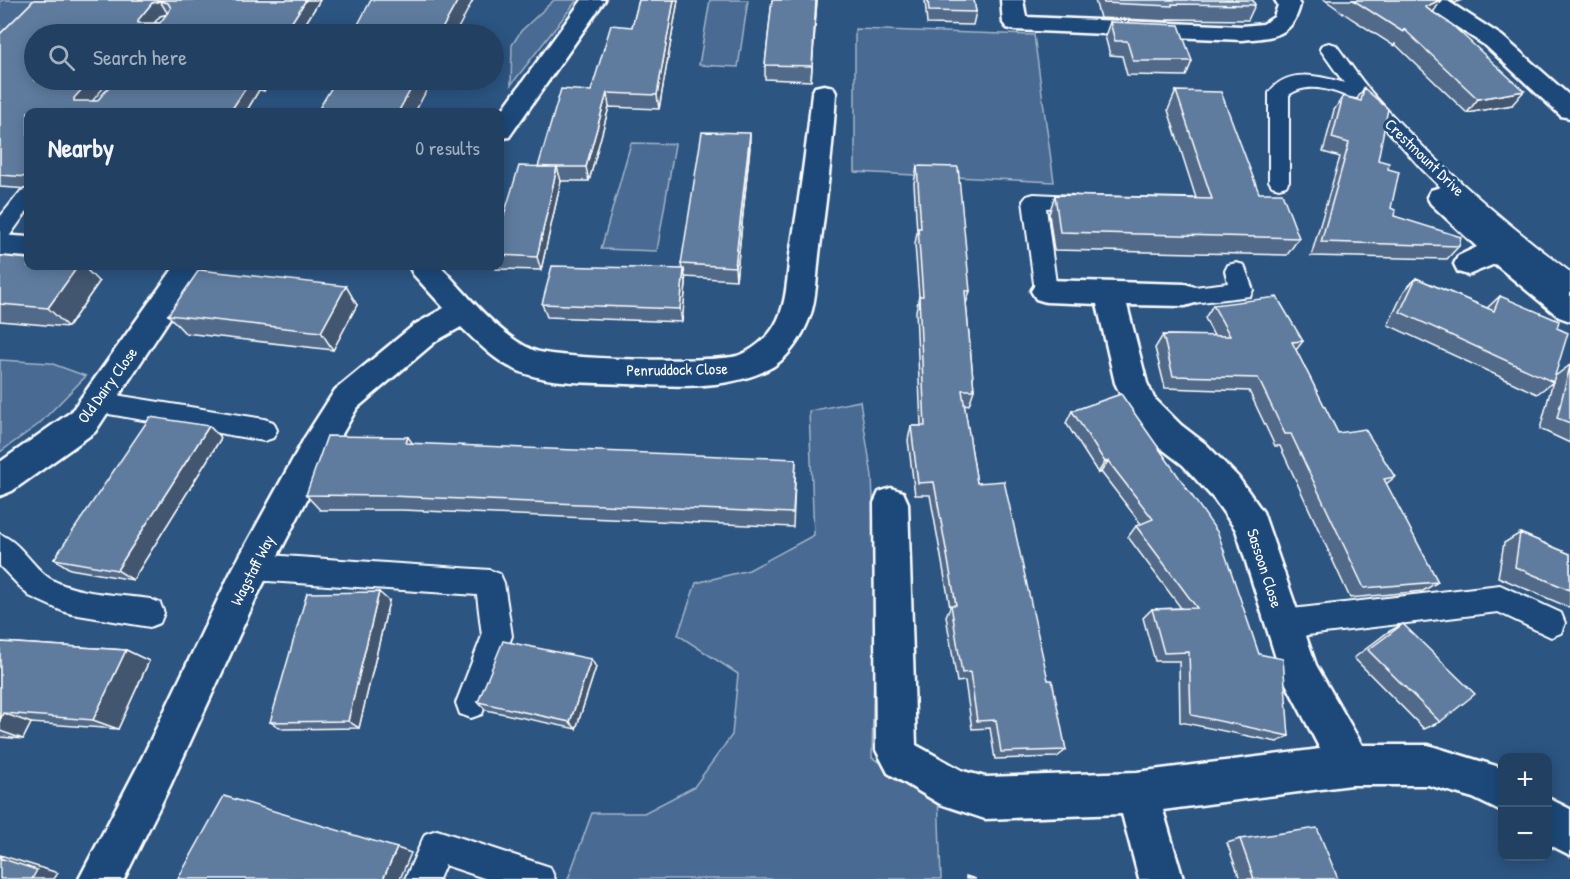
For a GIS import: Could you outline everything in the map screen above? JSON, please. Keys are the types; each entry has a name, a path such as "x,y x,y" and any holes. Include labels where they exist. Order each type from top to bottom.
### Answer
{"street":[{"path":"504,126 594,0"},
{"path":"1012,0 1015,23 1242,33 1269,30 1285,20 1288,5 1286,0"},
{"path":"1431,0 1494,41 1570,110"},
{"name":"Penruddock Close","path":"427,270 497,341 526,362 556,368 702,371 738,368 768,354 787,335 797,310 820,145 824,93"},
{"path":"1441,198 1498,250 1570,309"},
{"path":"0,245 24,247"},
{"path":"1468,264 1498,250"},
{"name":"Old Dairy Close","path":"0,481 83,422 187,270"},
{"path":"1046,291 1185,296"},
{"name":"Sassoon Close","path":"1110,294 1131,383 1142,407 1169,435 1195,455 1226,488 1251,523 1300,674 1351,765"},
{"name":"Wagstaff Way","path":"101,879 156,772 253,567 346,399 425,333 465,310"},
{"path":"891,503 896,750 902,759 955,789 985,798 1137,793 1351,765 1428,765 1482,780 1498,789"},
{"path":"1137,793 1161,879"},
{"path":"1552,822 1570,834"}],"lane":[{"path":"1329,49 1366,98"},
{"name":"Crestmount Drive","path":"1280,181 1279,93 1292,83 1315,81 1342,88 1366,98 1429,164 1527,251 1570,284"},
{"path":"0,232 24,201"},
{"path":"1046,291 1034,201 1068,201"},
{"path":"1185,296 1242,290 1236,271"},
{"path":"97,402 264,430"},
{"path":"0,547 39,587 72,601 150,613"},
{"path":"253,567 490,583 497,636 471,703"},
{"path":"1283,624 1500,598 1551,623"},
{"path":"422,879 437,846 538,879"}],"shaded area":[{"path":"2,0 37,0 0,38 0,2"},
{"path":"554,0 577,0 511,85 512,45 521,31"},
{"path":"710,0 748,0 738,67 699,65"},
{"path":"855,29 1034,35 1054,182 855,172"},
{"path":"631,143 675,144 657,251 601,249"},
{"path":"0,360 50,363 86,376 39,424 0,452"},
{"path":"860,401 872,476 876,568 872,758 938,792 941,879 568,879 592,813 644,813 694,787 732,735 738,674 678,635 696,583 749,570 814,535 809,411"}],"building":[{"path":"34,0 306,0 290,24 24,24 24,90 81,90 74,101 97,101 106,90 244,90 233,108 24,108 24,177 0,175 0,34","holes":["160,1 168,3 171,8 160,23 138,23 152,3"]},
{"path":"371,0 458,0 445,24 358,24"},
{"path":"639,0 674,0 657,95 607,93 586,167 538,167 561,89 591,91 611,25 632,27"},
{"path":"772,0 816,0 812,66 765,65"},
{"path":"928,0 974,0 976,12 929,11"},
{"path":"1103,0 1253,0 1255,5 1172,4 1172,6 1104,3"},
{"path":"1353,0 1440,0 1425,7 1451,24 1524,91 1478,99 1404,29 1403,32"},
{"path":"1110,22 1179,25 1192,61 1133,61 1127,41 1115,41"},
{"path":"1364,88 1388,109 1378,160 1389,163 1388,169 1399,172 1391,208 1395,210 1394,216 1461,237 1459,246 1321,242 1349,143 1332,138 1343,96 1361,101"},
{"path":"330,90 410,90 400,108 319,108"},
{"path":"1176,91 1221,92 1259,193 1282,193 1299,238 1060,232 1055,195 1212,199"},
{"path":"702,132 750,133 735,267 681,264"},
{"path":"519,166 557,167 537,257 504,255 504,215"},
{"path":"917,166 958,167 970,291 965,291 974,390 962,390 977,483 1004,481 1048,680 1052,680 1066,750 1001,752 996,720 977,721 970,672 962,673 951,605 956,605 934,482 918,483 911,426 925,426 919,296 923,296 918,228 921,228"},
{"path":"0,256 24,259 24,270 75,270 48,308 0,304"},
{"path":"552,266 684,269 680,309 542,304"},
{"path":"199,270 346,286 321,332 168,315"},
{"path":"1416,278 1494,311 1500,296 1559,321 1557,328 1568,333 1553,382 1400,312"},
{"path":"1277,297 1303,341 1292,342 1338,433 1365,429 1395,477 1384,479 1438,582 1364,588 1291,434 1285,434 1258,378 1173,376 1163,335 1230,336 1213,305"},
{"path":"1570,366 1570,423 1557,418"},
{"path":"1121,394 1218,533 1259,654 1283,659 1289,736 1191,715 1189,652 1164,653 1152,609 1197,608 1136,526 1153,519 1108,461 1105,462 1072,411"},
{"path":"150,417 209,426 117,570 54,559"},
{"path":"327,436 408,437 406,443 796,459 793,513 390,496 306,495"},
{"path":"1520,533 1570,554 1570,590 1515,567"},
{"path":"379,592 348,721 270,722 307,593"},
{"path":"1403,624 1475,694 1440,722 1368,650"},
{"path":"503,641 591,659 570,722 478,702"},
{"path":"0,642 126,650 93,720 3,713 0,720"},
{"path":"224,796 397,848 383,879 178,879"},
{"path":"1317,828 1338,879 1254,879 1240,839"},
{"path":"0,858 37,870 32,879 0,879"}]}
